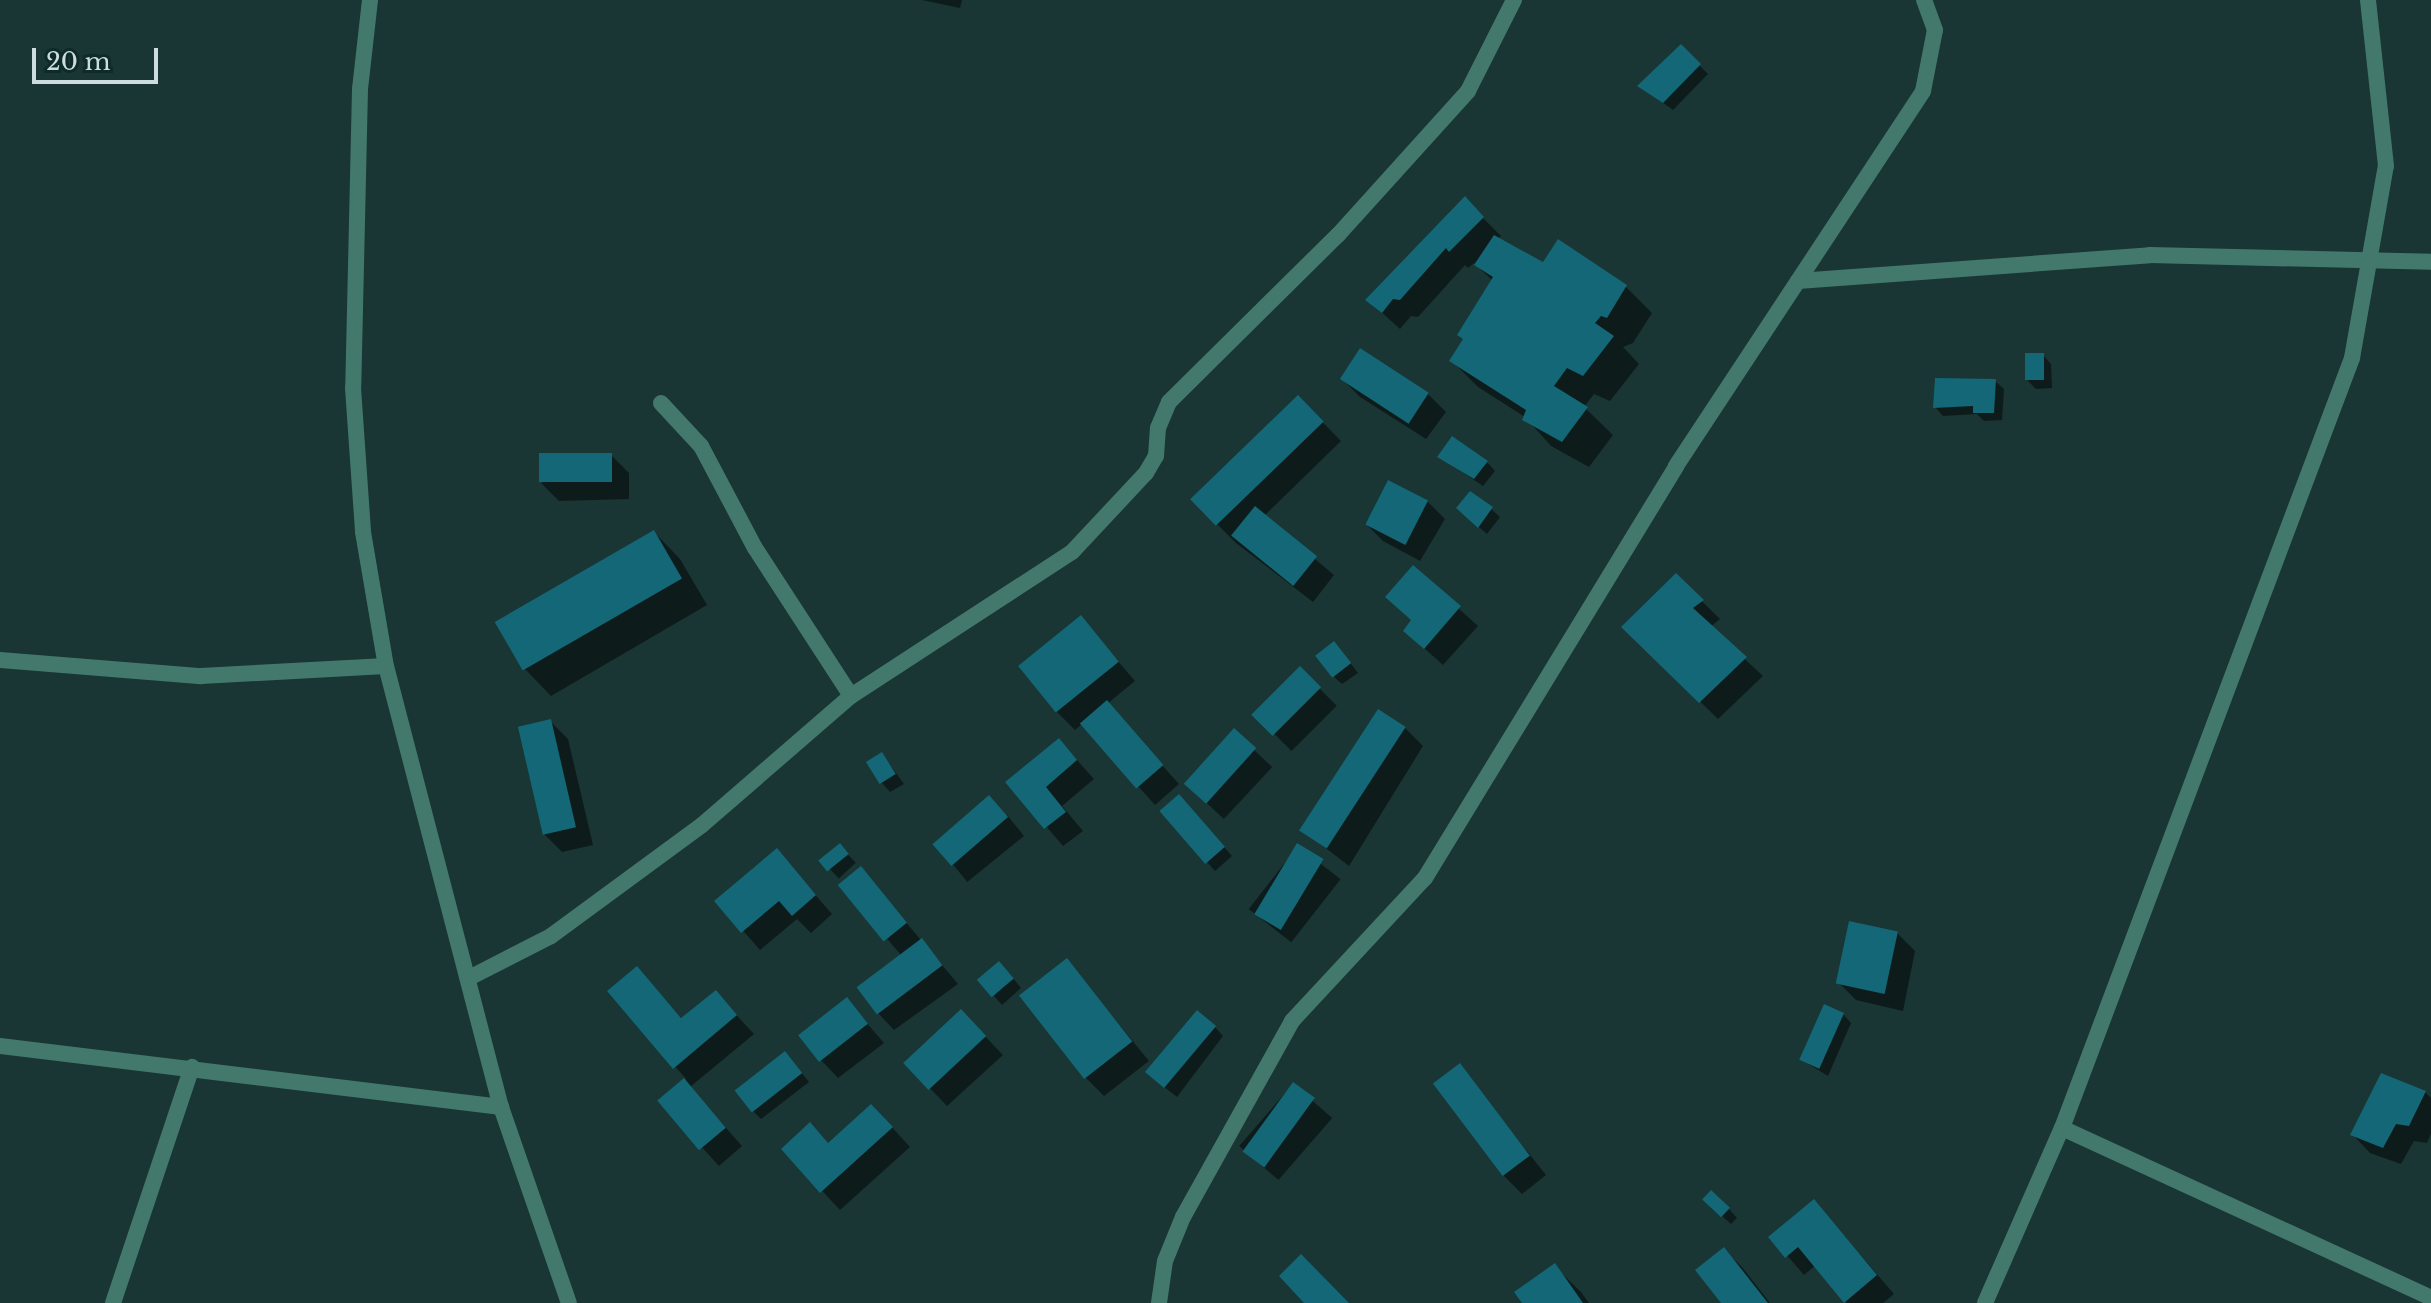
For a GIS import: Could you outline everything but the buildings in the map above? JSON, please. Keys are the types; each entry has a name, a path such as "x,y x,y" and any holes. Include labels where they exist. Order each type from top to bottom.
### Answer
{"street":[{"path":"370,0 360,89 353,388 363,532 386,666 501,1107 569,1303"},
{"path":"469,978 551,936 702,825 851,696 1072,552 1146,473 1156,456 1158,428 1169,402 1338,235 1468,91 1514,0"},
{"path":"1159,1303 1165,1261 1183,1217 1292,1021 1425,878 1676,466 1923,91 1935,30 1924,0"},
{"path":"1985,1303 2062,1128 2352,358 2386,166 2368,0"},
{"path":"1798,281 2150,255 2431,262"},
{"path":"661,403 701,446 755,548 851,696"},
{"path":"0,660 201,676 386,666"},
{"path":"0,1046 501,1107"},
{"path":"113,1303 192,1067"},
{"path":"2062,1128 2431,1298"}]}
